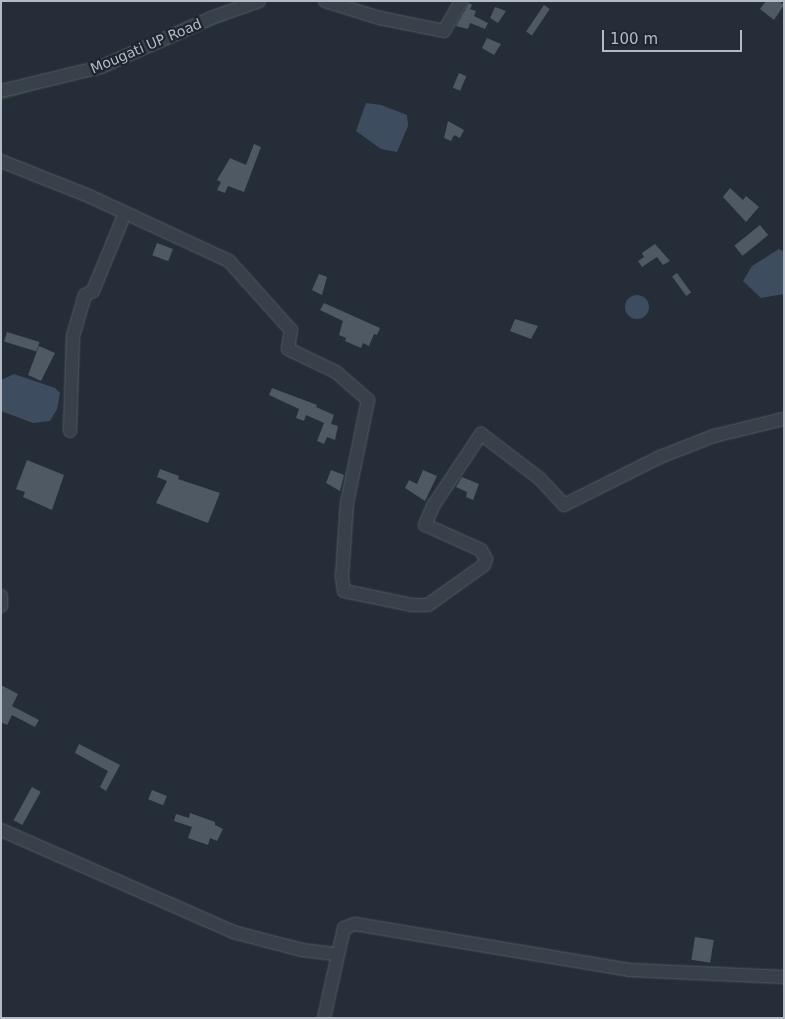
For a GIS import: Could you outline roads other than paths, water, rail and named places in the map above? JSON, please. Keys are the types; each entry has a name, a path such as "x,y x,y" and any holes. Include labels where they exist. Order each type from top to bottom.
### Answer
{"street":[{"name":"Mougati UP Road","path":"1,91 101,67 211,18 259,1"},
{"path":"325,1 380,18 444,31 461,1"},
{"path":"1,161 125,213 229,261 291,330 288,350 336,372 368,400 347,503 342,577 344,591 412,605 428,605 484,565 486,559 482,550 425,525 433,506 482,434 540,479 564,505 660,457 714,436 784,419"},
{"path":"70,431 72,336 85,294 93,291 125,213"},
{"path":"1,596 1,606"},
{"path":"1,830 233,932 302,950 336,954"},
{"path":"324,1018 336,954 344,928 355,924 630,970 784,977"}],"water":[{"path":"366,103 381,105 407,115 408,126 397,152 381,149 356,131"},
{"path":"779,249 784,252 784,294 761,298 743,281 752,266"},
{"path":"637,295 646,298 649,307 646,316 637,319 628,316 625,307 628,298"},
{"path":"14,374 55,388 60,393 57,409 50,421 33,423 1,411 1,380"}]}
